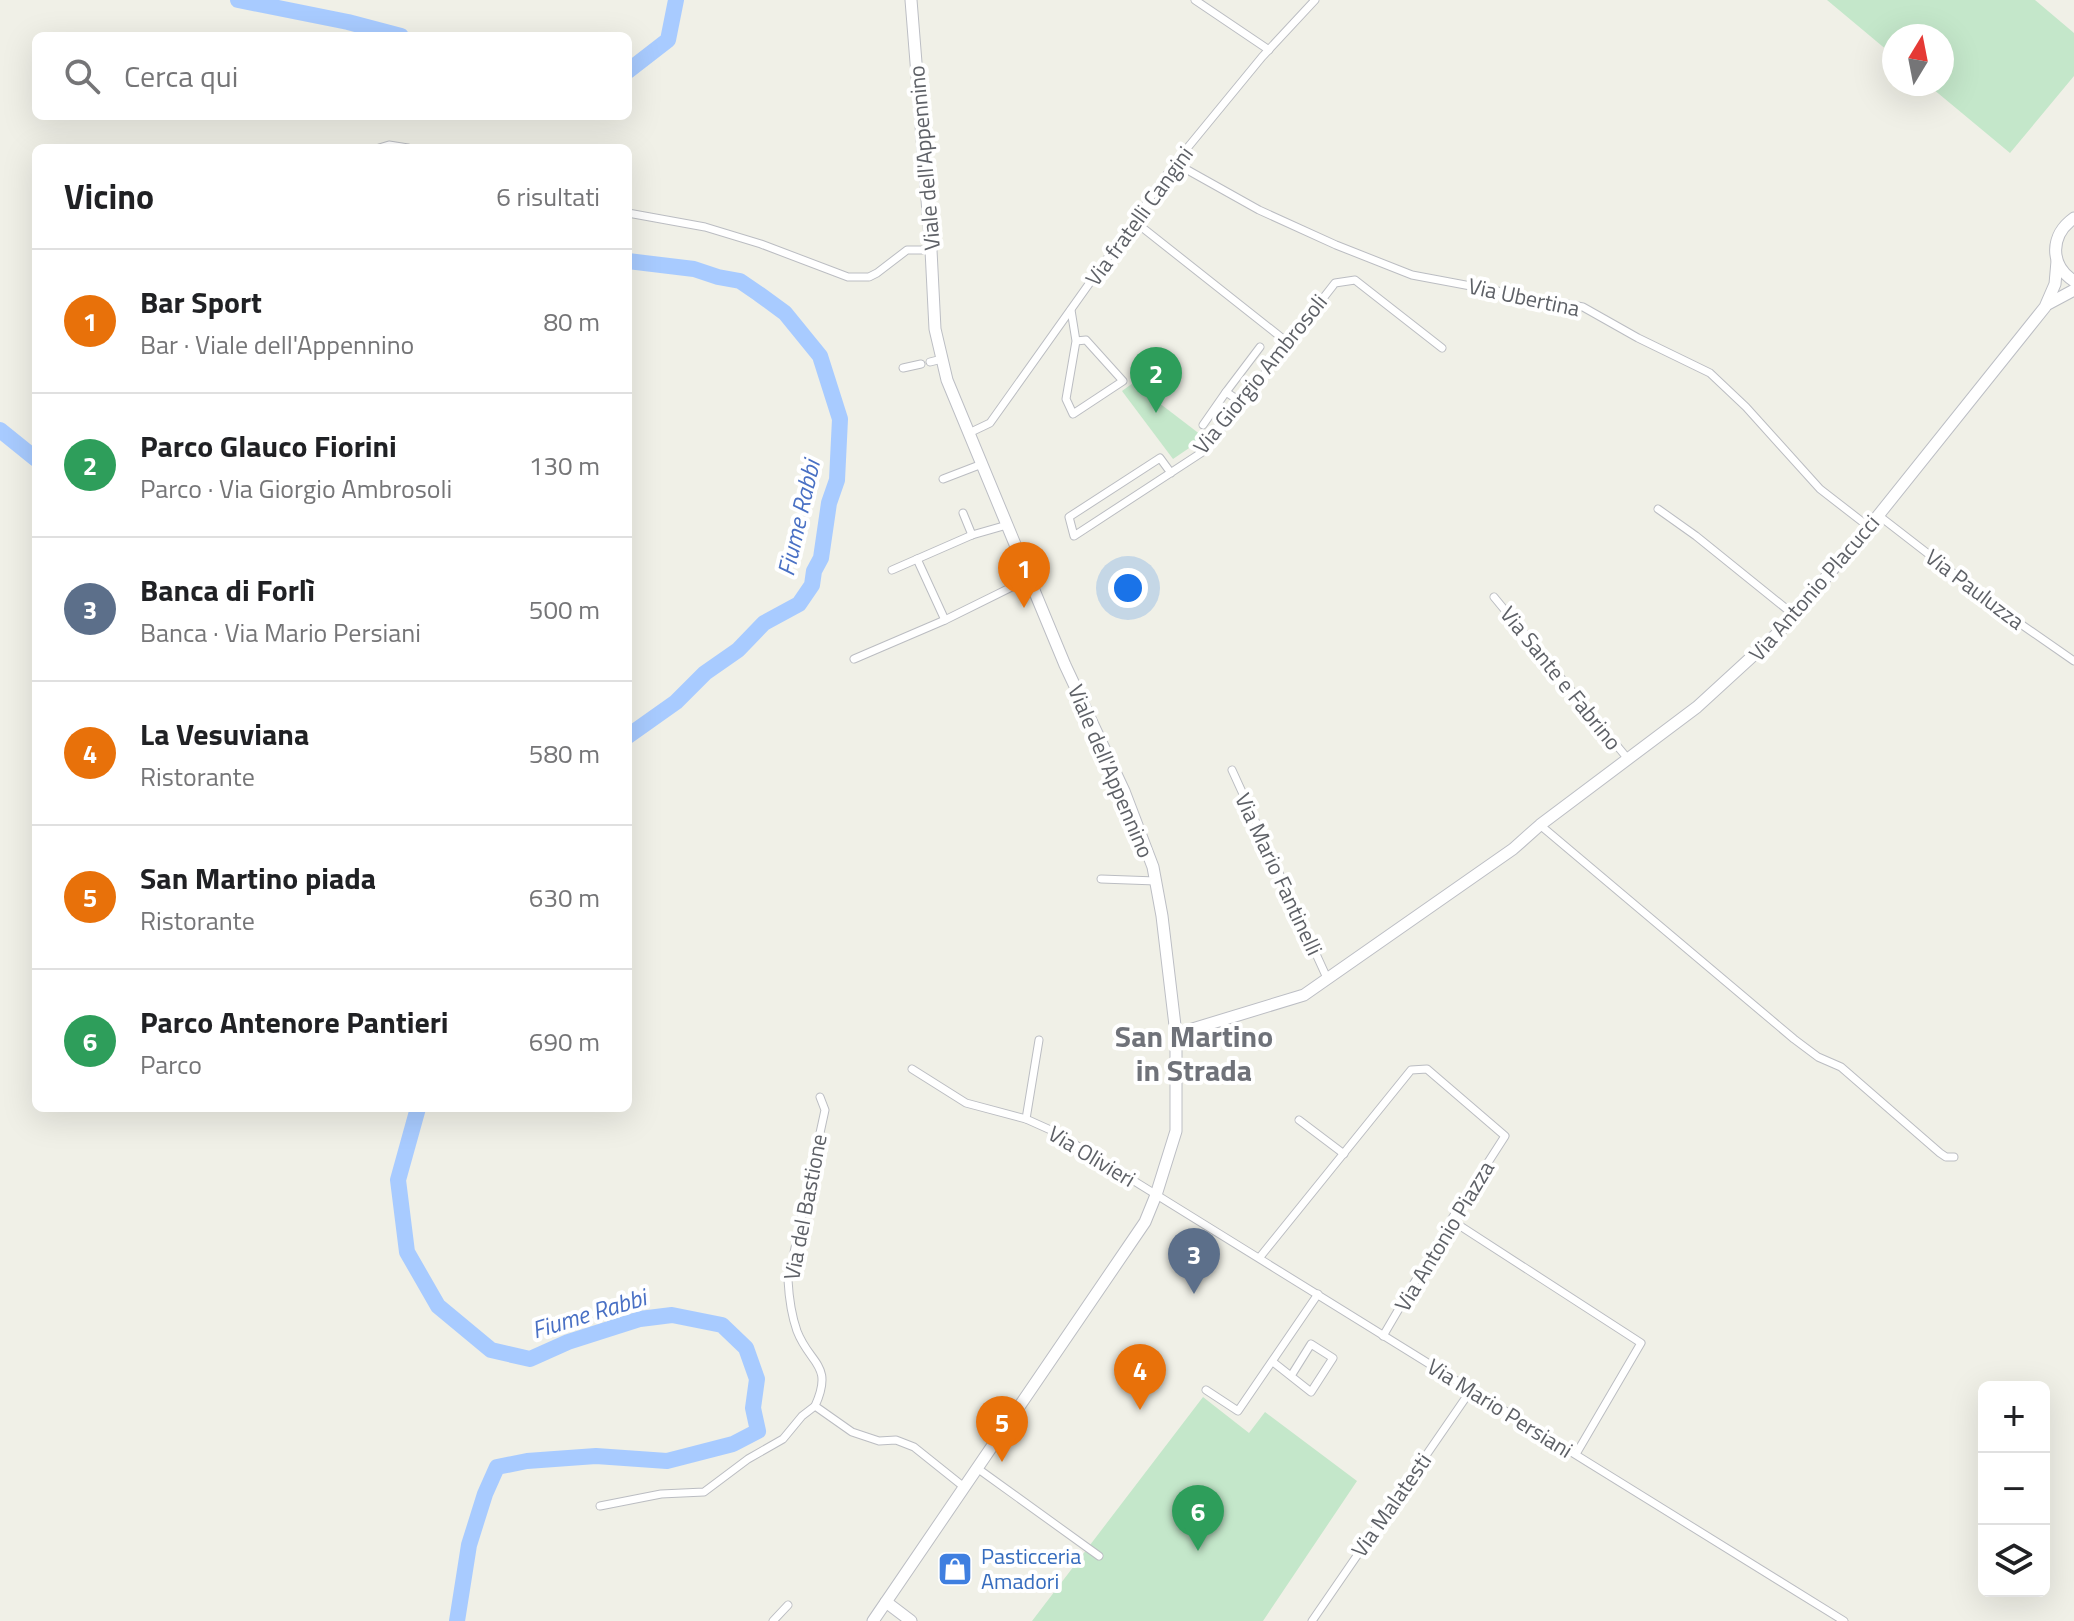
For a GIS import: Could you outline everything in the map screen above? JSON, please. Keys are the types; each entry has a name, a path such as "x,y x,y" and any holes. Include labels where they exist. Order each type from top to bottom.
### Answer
{"main road":[{"name":"Viale dell'Appennino","path":"873,1621 1145,1222 1176,1131 1176,1034 1156,881 1124,791 1065,665 947,380 931,362 935,329 931,250 911,0"},
{"name":"Via Antonio Placucci","path":"1176,1034 1304,995 1513,849 1540,825 1714,694 1794,615 1869,527 2045,307 2055,284 2055,243 2059,233 2074,218"},
{"path":"2057,261 2065,275 2074,281"},
{"name":"Via Antonio Placucci","path":"2045,307 2074,290"},
{"path":"886,1602 911,1621"}],"street":[{"path":"1195,0 1269,50"},
{"name":"Via fratelli Cangini","path":"969,433 990,423 1175,163 1315,0"},
{"name":"Via Ubertina","path":"1175,163 1259,210 1412,275 1583,307 1710,373 1746,407 1820,489 1869,527"},
{"path":"632,214 705,227 761,244 848,277 869,277 907,250 931,250"},
{"path":"1134,221 1287,342"},
{"name":"Via Giorgio Ambrosoli","path":"1171,473 1160,458 1069,517 1074,536 1171,473 1204,451 1335,283 1355,280 1442,348"},
{"path":"1071,310 1076,341 1066,399 1073,414 1123,381 1086,340 1076,341"},
{"path":"1203,425 1260,347"},
{"path":"903,368 931,362"},
{"path":"1226,392 1241,402"},
{"path":"943,479 982,464"},
{"path":"1658,509 1794,615"},
{"path":"963,513 972,535"},
{"name":"Via Pauluzza","path":"1878,515 2002,611 2074,661"},
{"path":"892,570 972,535 1007,525"},
{"path":"917,559 945,620"},
{"path":"854,659 945,620 1028,579"},
{"name":"Via Sante e Fabrino","path":"1494,597 1628,759"},
{"name":"Via Mario Fantinelli","path":"1232,770 1327,978"},
{"path":"1540,825 1794,1039 1818,1057 1841,1067 1940,1153 1954,1157"},
{"path":"1101,879 1156,881"},
{"name":"Via Olivieri","path":"1026,1119 1039,1040"},
{"name":"Via Olivieri","path":"912,1069 966,1103 1026,1119 1055,1132 1156,1195"},
{"name":"Via Antonio Piazza","path":"1344,1154 1411,1070 1418,1069 1427,1069 1505,1136 1383,1336"},
{"name":"Via del Bastione","path":"815,1406 824,1387 821,1370 798,1334 790,1306 788,1280 825,1110 820,1097"},
{"path":"1260,1257 1344,1154 1299,1120"},
{"name":"Via Mario Persiani","path":"1156,1195 1844,1621"},
{"path":"1451,1220 1641,1343 1576,1454"},
{"path":"1206,1390 1238,1411 1318,1294"},
{"path":"1273,1362 1311,1392 1333,1358 1311,1344 1291,1376"},
{"name":"Via Malatesti","path":"1312,1621 1471,1390"},
{"path":"600,1506 661,1494 704,1492 748,1459 783,1439 815,1406 852,1432 879,1441 896,1440 914,1447 964,1487"},
{"path":"977,1468 1099,1556"},
{"path":"773,1621 788,1605"}],"green space":[{"path":"1827,0 2035,0 2074,33 2074,76 2010,153 1941,96 1954,96 1954,24 1882,24 1882,46"},
{"path":"1133,383 1201,435 1195,444 1173,459 1122,391"},
{"path":"1203,1397 1249,1433 1265,1412 1357,1481 1263,1621 1032,1621"}],"waterway":[{"name":"Fiume Rabbi","path":"238,0 386,32"},
{"name":"Fiume Rabbi","path":"632,68 668,40 676,0"},
{"name":"Fiume Rabbi","path":"632,261 694,269 740,281 785,313 820,356 840,419 837,480 829,503 821,558 814,571 812,585 799,604 764,623 738,650 705,673 676,702 632,733"},
{"name":"Fiume Rabbi","path":"0,430 32,456"},
{"name":"Fiume Rabbi","path":"417,1112 398,1180 407,1252 438,1306 491,1350 530,1359 568,1342 640,1319 672,1315 722,1325 746,1348 757,1379 753,1408 758,1431 733,1444 667,1461 596,1456 527,1461 497,1467 469,1545 457,1621"}],"place":[{"name":"Parco Glauco Fiorini","path":"1156,413"},
{"name":"Bar Sport","path":"1024,608"},
{"name":"Banca di Forlì","path":"1194,1294"},
{"name":"La Vesuviana","path":"1140,1410"},
{"name":"San Martino piada","path":"1002,1462"},
{"name":"Parco Antenore Pantieri","path":"1198,1551"},
{"name":"Pasticceria Amadori","path":"955,1569"}],"district":[{"name":"San Martino in Strada","path":"1194,1054"}]}
